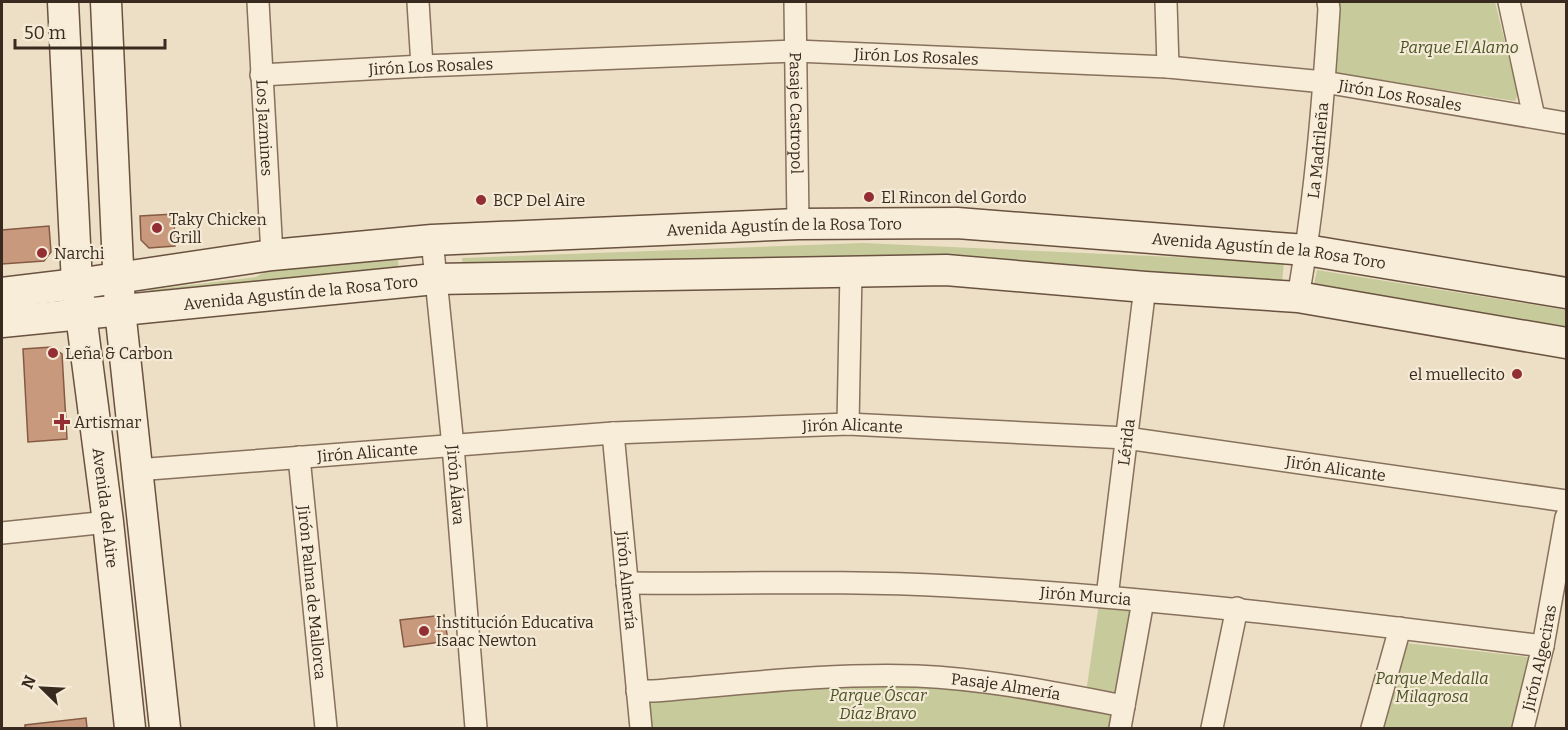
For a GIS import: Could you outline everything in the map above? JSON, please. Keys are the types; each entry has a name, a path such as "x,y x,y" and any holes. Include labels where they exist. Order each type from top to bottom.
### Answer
{"street":[{"name":"Avenida del Aire","path":"63,2 77,284 108,522 130,729"},
{"path":"106,2 122,322 165,729"},
{"name":"Los Jazmines","path":"258,2 272,255"},
{"path":"418,2 422,66"},
{"name":"Pasaje Castropol","path":"795,2 798,224"},
{"path":"1166,2 1168,67"},
{"name":"La Madrileña","path":"1298,297 1306,250 1324,82 1328,2"},
{"path":"1509,2 1534,117"},
{"name":"Jirón Los Rosales","path":"261,75 796,51 1168,67 1324,82 1566,123"},
{"name":"Avenida Agustín de la Rosa Toro","path":"2,292 77,284 272,255 432,240 798,224 957,223 1306,250 1566,293"},
{"name":"Jirón Álava","path":"432,240 453,446 476,729"},
{"name":"Avenida Agustín de la Rosa Toro","path":"2,322 81,316 122,322 435,279 946,270 1298,297 1566,343"},
{"path":"848,424 851,272"},
{"name":"Lérida","path":"1107,597 1145,287"},
{"name":"Jirón Alicante","path":"136,470 613,433 848,424 1126,438 1566,501"},
{"name":"Jirón Almería","path":"613,433 641,729"},
{"name":"Jirón Palma de Mallorca","path":"299,457 326,729"},
{"name":"Jirón Algeciras","path":"1523,729 1543,646 1566,517"},
{"path":"2,533 108,522"},
{"name":"Jirón Murcia","path":"627,583 807,581 949,586 1237,608 1543,646"},
{"path":"1120,729 1143,600"},
{"path":"1212,729 1237,608"},
{"path":"1372,729 1400,628"},
{"name":"Pasaje Almería","path":"637,690 654,691 788,679 918,676 994,682 1124,706"}],"green space":[{"name":"Parque El Alamo","path":"1340,2 1495,2 1518,94 1515,101 1336,73"},
{"path":"863,243 1284,262 1281,292 464,273 462,258"},
{"path":"398,256 399,275 150,298 149,290 256,277 274,266"},
{"path":"1317,270 1566,310 1566,331 1312,294"},
{"path":"1099,603 1133,605 1119,697 1086,693"},
{"name":"Parque Medalla Milagrosa","path":"1398,642 1528,657 1513,728 1378,728"},
{"name":"Parque Óscar Díaz Bravo","path":"883,680 991,689 1117,710 1114,728 641,728 638,696"}],"building":[{"name":"Taky Chicken Grill","path":"174,214 175,246 149,248 141,240 140,216"},
{"path":"49,226 51,252 44,261 2,264 2,230"},
{"path":"52,347 62,354 67,439 28,442 23,349"},
{"name":"Institución Educativa Isaac Newton","path":"444,615 448,641 404,647 400,620"},
{"path":"86,718 87,728 25,728 25,725"}],"place":[{"name":"El Rincon del Gordo","path":"869,197"},
{"name":"BCP Del Aire","path":"481,200"},
{"name":"Taky Chicken Grill","path":"157,228"},
{"name":"Narchi","path":"42,253"},
{"name":"Leña & Carbon","path":"53,353"},
{"name":"el muellecito","path":"1517,374"},
{"name":"Artismar","path":"62,422"},
{"name":"Institución Educativa Isaac Newton","path":"424,631"}]}
